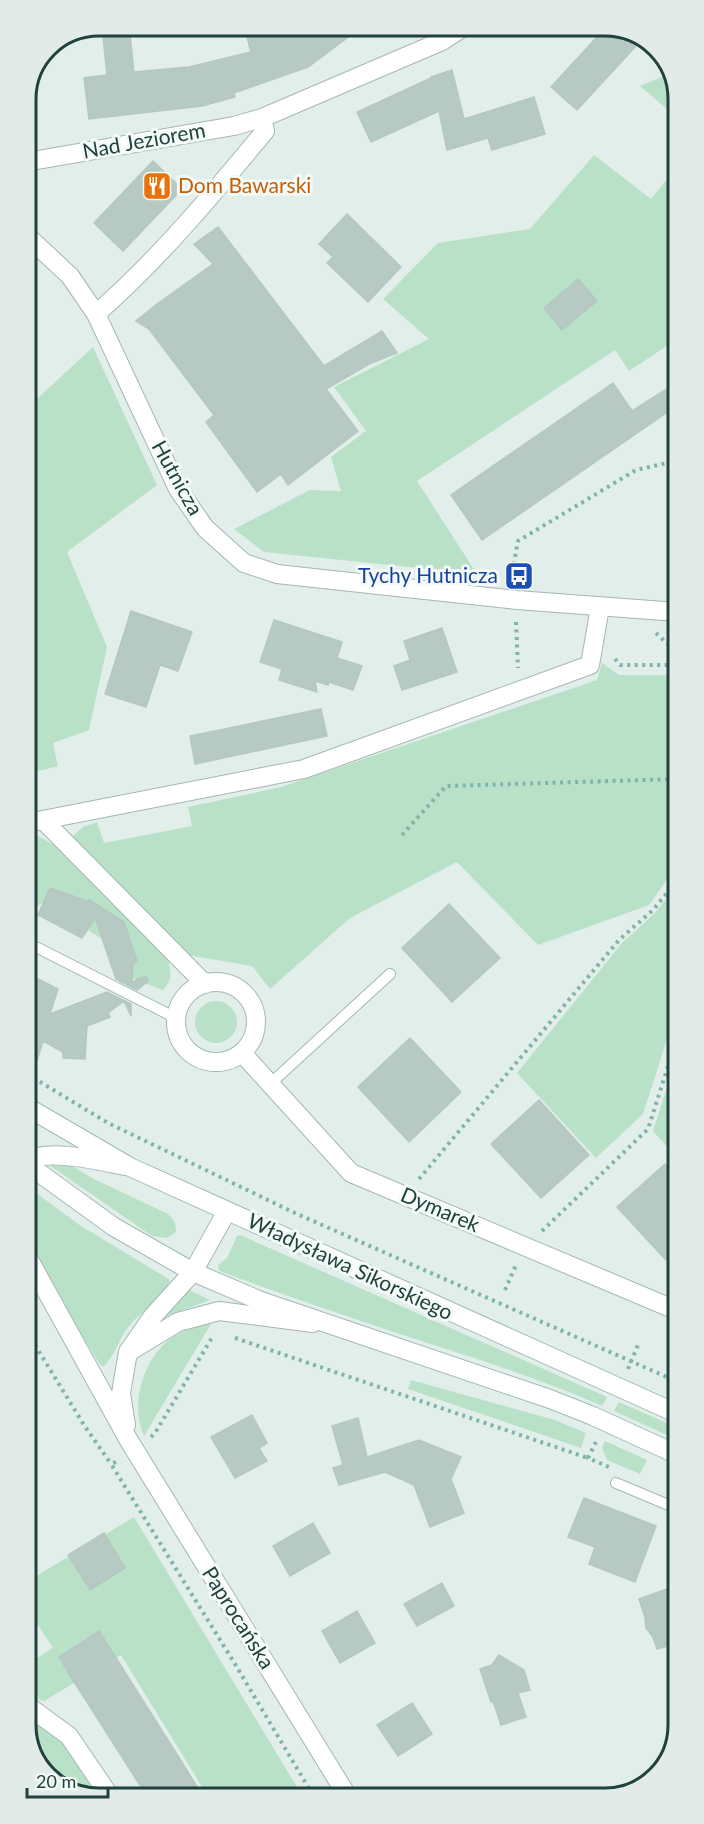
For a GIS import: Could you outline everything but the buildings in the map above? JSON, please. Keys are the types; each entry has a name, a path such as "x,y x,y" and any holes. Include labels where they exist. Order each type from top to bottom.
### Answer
{"street":[{"name":"Nad Jeziorem","path":"36,160 234,126 262,118 450,36"},
{"path":"96,314 122,291 202,206 265,131 262,118"},
{"name":"Hutnicza","path":"36,244 70,276 96,314 178,489 205,528 244,563 277,574 508,599 668,611"},
{"path":"36,821 304,769 590,665 600,607"},
{"path":"36,822 205,984"},
{"path":"221,982 236,987 248,997 255,1011 256,1026 252,1041 242,1053 228,1061 212,1062 197,1058 185,1048 178,1034 176,1018 181,1003 191,991 205,984 221,982"},
{"name":"Dymarek","path":"242,1053 351,1173 668,1307"},
{"name":"Władysława Sikorskiego","path":"36,1112 130,1167 668,1409"},
{"path":"36,1158 61,1154 130,1167"},
{"path":"36,1170 114,1227 193,1272 261,1301 550,1399 668,1450"},
{"name":"Paprocańska","path":"128,1439 121,1393 128,1352 153,1316 193,1272 227,1211"},
{"name":"Paprocańska","path":"36,1272 128,1439 342,1788"},
{"path":"128,1352 178,1322 219,1311 332,1326"},
{"path":"36,1712 69,1736 104,1788"}],"lane":[{"path":"36,947 176,1018"},
{"path":"270,1084 390,974"},
{"path":"616,1483 668,1505"}],"path":[{"path":"519,679 516,615 508,614 508,599 518,541 636,470 668,463"},
{"path":"500,579 511,580"},
{"path":"651,627 668,644"},
{"path":"402,836 446,786 668,779"},
{"path":"405,1196 619,940 653,910 668,892"},
{"path":"505,1290 525,1247 648,1129 668,1066"},
{"path":"36,1080 108,1124 294,1213 668,1378"},
{"path":"227,1335 588,1458"},
{"path":"36,1347 111,1464"}],"green space":[{"path":"663,76 666,83 668,110 640,86"},
{"path":"594,155 651,199 668,178 668,345 629,371 615,350 417,481 477,574 264,552 234,529 310,490 341,491 331,457 366,431 334,387 429,339 383,299 438,243 530,229"},
{"path":"93,347 157,485 67,552 107,647 89,730 53,743 58,766 36,772 36,400"},
{"path":"602,663 619,675 668,675 668,878 649,905 538,945 457,862 350,918 270,989 252,966 187,955 79,846 73,836 83,827 97,822 104,843 192,826 188,807 281,787 597,680"},
{"path":"36,835 63,850 168,959 170,976 168,983 163,990 132,978 116,947 42,903 36,907"},
{"path":"668,897 668,1036 643,1114 596,1158 517,1073 622,943 654,914"},
{"path":"216,1001 224,1002 231,1007 236,1014 236,1030 231,1037 224,1042 216,1043 208,1042 201,1037 196,1030 195,1022 196,1014 201,1007 208,1002"},
{"path":"668,1084 668,1148 653,1131"},
{"path":"49,1165 72,1166 168,1214 175,1222 176,1232 167,1238 152,1236"},
{"path":"36,1193 78,1224 170,1280 158,1299 129,1326 111,1358 103,1367 36,1260"},
{"path":"240,1235 607,1397 602,1406 527,1376 222,1272 218,1265 227,1258 237,1236"},
{"path":"189,1290 210,1300 164,1317"},
{"path":"211,1324 144,1436 138,1409 139,1395 142,1380 155,1354 176,1335"},
{"path":"411,1380 555,1420 586,1433 581,1448 408,1389"},
{"path":"619,1402 668,1424 668,1435 614,1411"},
{"path":"605,1441 647,1460 640,1474 607,1460 602,1448"},
{"path":"134,1517 298,1788 203,1788 121,1655 44,1701 36,1698 36,1659 53,1648 36,1622 36,1576"},
{"path":"36,1722 62,1741 91,1788 68,1780 47,1760 38,1741"}],"place":[{"name":"Dom Bawarski","path":"157,186"},
{"name":"Tychy Hutnicza","path":"519,576"}]}
